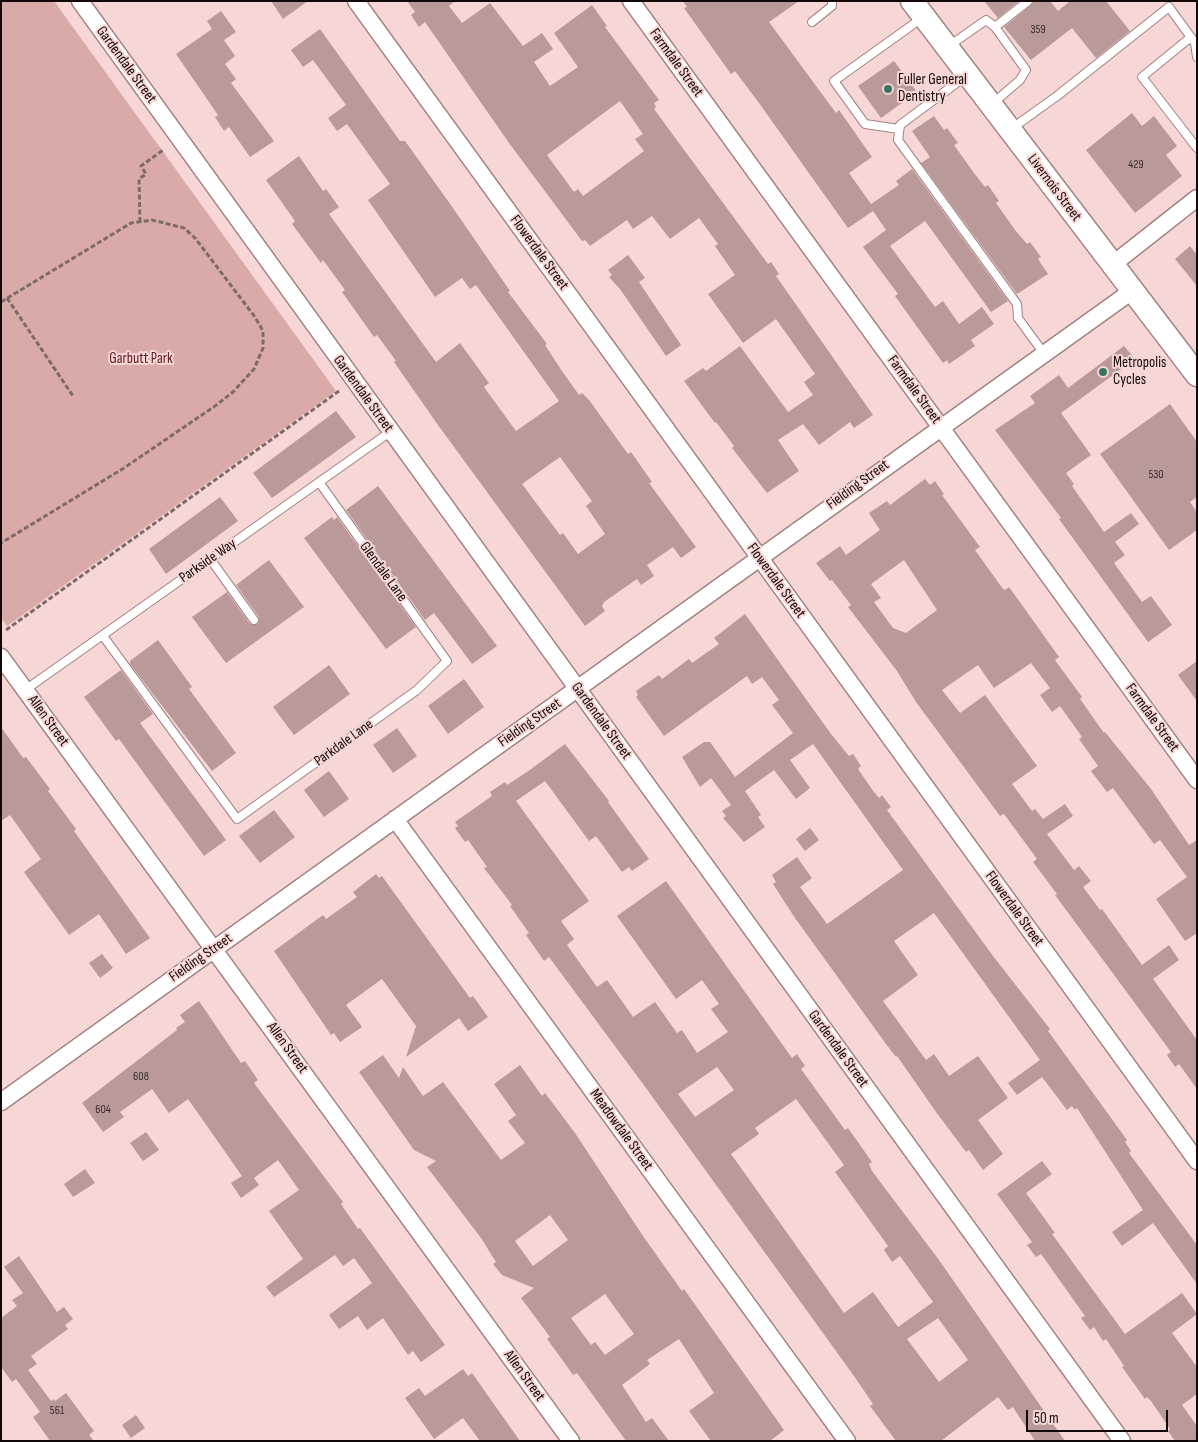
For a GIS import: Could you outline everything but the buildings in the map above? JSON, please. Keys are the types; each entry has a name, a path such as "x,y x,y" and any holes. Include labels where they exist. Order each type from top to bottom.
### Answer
{"street":[{"name":"Gardendale Street","path":"80,1 390,432 1122,1441"},
{"name":"Flowerdale Street","path":"356,1 1197,1161"},
{"name":"Farmdale Street","path":"631,1 1197,780"},
{"name":"Livernois Street","path":"918,9 1197,375"},
{"path":"1112,265 1197,198"},
{"name":"Fielding Street","path":"1,1102 578,689 940,426 1044,355 1132,291"},
{"name":"Allen Street","path":"1,657 571,1441"},
{"name":"Meadowdale Street","path":"395,819 847,1441"}],"lane":[{"path":"812,22 832,6 832,1"},
{"path":"995,27 1028,1"},
{"path":"1009,130 1057,96 1169,7 1195,43 1197,57"},
{"path":"900,129 865,124 834,82 918,9"},
{"path":"947,47 986,20 995,27 1026,70 1020,80 990,105"},
{"path":"1191,37 1142,76 1197,148"},
{"path":"968,74 900,125 898,140 1017,304 1018,318 1044,355"},
{"name":"Parkside Way","path":"26,690 390,432"},
{"name":"Glendale Lane","path":"319,482 447,661"},
{"path":"210,560 254,620"},
{"name":"Parkdale Lane","path":"103,636 237,820 417,690 447,661"}],"path":[{"path":"140,222 139,179 146,174 140,166 162,150"},
{"path":"1,302 131,223 152,220 166,222 184,228 195,238 255,317 263,331 263,348 254,369 233,392 215,406 124,468 1,543"},
{"path":"7,298 73,396"},
{"path":"6,630 339,391"}],"green space":[{"name":"Garbutt Park","path":"1,1 54,1 336,391 7,626 1,618"}],"place":[{"name":"Fuller General Dentistry","path":"888,89"},
{"name":"Metropolis Cycles","path":"1103,372"}]}
